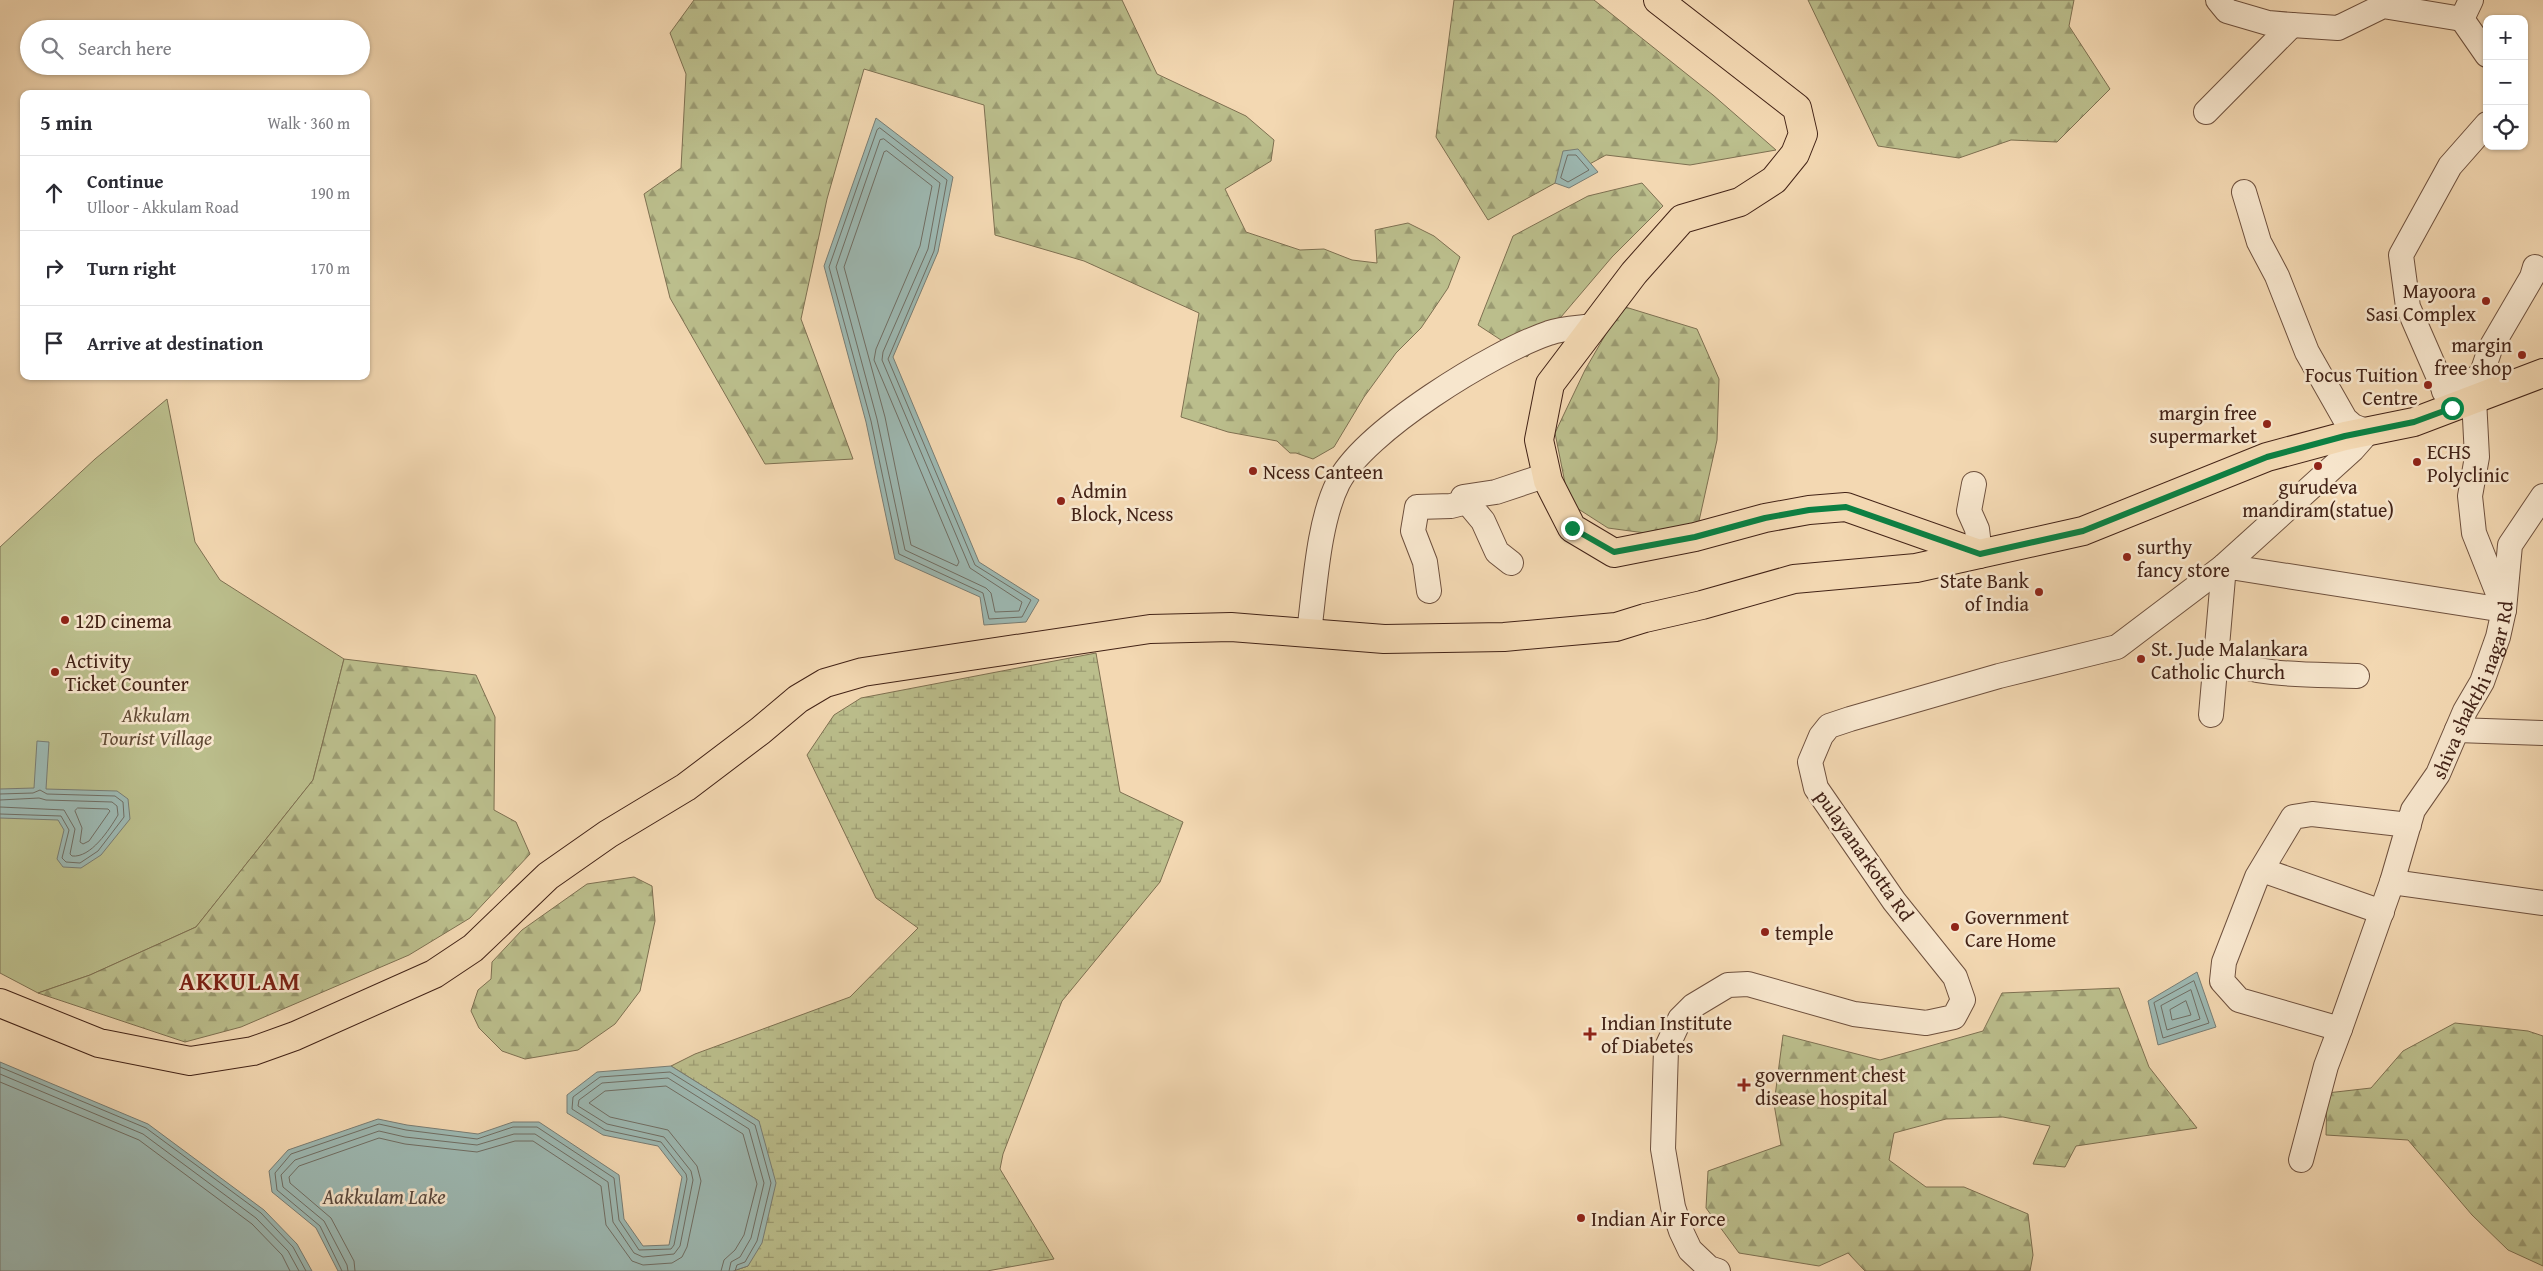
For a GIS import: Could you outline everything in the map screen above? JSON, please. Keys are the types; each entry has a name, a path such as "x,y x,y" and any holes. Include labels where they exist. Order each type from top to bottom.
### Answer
{"main road":[{"path":"1658,0 1797,108 1803,134 1795,154 1774,180 1740,202 1682,219 1634,273 1550,384 1539,440 1547,475 1572,528 1614,552 1695,537 1765,518 1809,510 1846,507 1980,554"},
{"path":"0,1003 99,1043 190,1061 253,1051 295,1036 434,974 473,948 548,876 608,834 686,787 760,731 798,699 826,683 863,672 1150,629 1231,627 1384,639 1504,637 1579,632 1616,627 1794,579 1916,568 2083,531 2267,457 2414,422 2457,399 2543,373"}],"street":[{"path":"2218,0 2227,11 2268,23 2338,28 2383,6 2466,9 2483,46"},
{"path":"2206,112 2292,25"},
{"path":"2483,129 2450,166 2401,255 2408,308 2457,399 2477,457 2470,496 2474,533 2504,610"},
{"path":"2244,192 2259,242 2277,276 2307,352 2345,419 2353,426 2368,432"},
{"path":"2457,399 2481,376 2490,349 2532,277 2535,267"},
{"path":"1309,632 1328,510 1338,483 1357,456 1406,414 1480,366 1549,332 1594,326"},
{"name":"pulayanarkotta Rd","path":"1712,1270 1690,1250 1682,1231 1673,1207 1663,1148 1666,1049 1680,1019 1693,1006 1728,985 1748,984 1854,1014 1926,1023 1954,1017 1963,1000 1955,977 1894,901 1816,788 1810,762 1821,736 1828,726 1999,676 2117,647 2224,566 2353,449 2368,432"},
{"path":"1511,563 1497,552 1483,521 1463,497 1496,492 1547,475"},
{"path":"1974,484 1969,511 1977,529 1980,554"},
{"name":"shiva shakthi nagar Rd","path":"2300,1160 2326,1066 2382,912 2413,810 2438,774 2457,730 2482,682 2498,637 2504,610 2510,545 2543,496"},
{"path":"1429,591 1425,562 1413,532 1416,507 1451,506 1467,502"},
{"path":"2211,715 2224,566 2504,610"},
{"path":"2217,658 2232,664 2281,674 2357,676"},
{"path":"2457,730 2543,733"},
{"path":"2340,1029 2239,1000 2222,980 2224,962 2262,870 2293,817 2312,814 2409,826"},
{"path":"2262,870 2382,912"},
{"path":"2392,882 2543,903"}],"green space":[{"path":"694,0 1122,0 1157,74 1246,116 1274,140 1271,161 1225,189 1246,232 1300,250 1324,249 1352,260 1377,263 1375,230 1408,223 1434,236 1460,257 1448,288 1421,328 1396,353 1364,397 1334,447 1313,459 1296,453 1290,453 1277,441 1228,432 1181,417 1199,313 1084,261 995,235 984,105 864,69 827,199 801,319 853,459 765,464 670,298 644,194 681,168 686,74 670,33"},
{"path":"1454,0 1594,0 1713,95 1776,150 1690,165 1606,155 1488,220 1436,137"},
{"path":"1808,0 2074,0 2069,26 2110,89 2057,142 2011,140 1959,158 1878,146"},
{"path":"1642,183 1663,206 1612,257 1527,357 1478,325 1513,236 1588,196"},
{"path":"1622,306 1697,329 1719,379 1717,440 1697,530 1660,535 1608,528 1569,503 1555,433 1585,370"},
{"name":"Akkulam Tourist Village","path":"167,399 195,542 220,580 344,659 313,780 196,927 90,975 38,993 0,973 0,547 95,459"},
{"path":"1096,653 1120,792 1183,822 1160,882 1062,1001 1003,1154 1000,1169 1054,1259 987,1271 733,1271 748,1266 759,1121 671,1066 695,1054 850,997 918,928 876,898 807,755 834,715 861,698"},
{"path":"344,659 476,675 495,717 494,810 516,822 530,854 470,918 409,955 241,1027 185,1042 38,993 90,975 196,927 313,780"},
{"path":"634,877 652,886 655,921 640,991 615,1024 578,1050 525,1059 502,1051 479,1028 471,1011 478,990 491,979 492,962 522,930 587,884"},
{"path":"2119,988 2149,1067 2197,1128 2076,1146 2065,1167 2033,1164 2050,1126 2003,1117 1946,1119 1894,1133 1889,1160 1926,1187 1964,1187 2028,1214 2033,1255 2030,1271 1865,1271 1848,1253 1819,1266 1739,1253 1706,1208 1708,1171 1781,1145 1774,1104 1783,1035 1880,1060 1983,1031 2002,993"},
{"path":"2455,1023 2528,1031 2543,1036 2543,1266 2508,1250 2472,1215 2408,1140 2326,1135 2327,1093 2371,1088 2403,1051"}],"water":[{"path":"876,118 953,177 938,252 893,357 979,562 1039,600 1026,622 984,625 980,597 895,559 866,422 824,266"},
{"path":"1578,149 1598,172 1569,188 1555,183 1563,151"},
{"path":"37,741 49,742 46,789 117,791 128,799 130,819 101,855 81,868 63,867 57,859 64,830 58,820 0,818 0,789 34,788"},
{"path":"2197,972 2216,1027 2158,1045 2148,1001"},
{"name":"Aakkulam Lake","path":"0,1062 148,1124 264,1210 297,1244 312,1271 0,1271"},
{"name":"Aakkulam Lake","path":"671,1066 759,1121 776,1183 762,1243 748,1266 733,1271 338,1271 316,1228 272,1192 269,1171 288,1150 378,1119 407,1125 478,1134 513,1122 539,1122 619,1175 624,1219 643,1246 669,1245 682,1177 658,1146 603,1135 567,1113 567,1095 597,1072"}],"place":[{"name":"Mayoora Sasi Complex","path":"2486,301"},
{"name":"margin free shop","path":"2522,355"},
{"name":"Focus Tuition Centre","path":"2428,385"},
{"name":"margin free supermarket","path":"2267,424"},
{"name":"ECHS Polyclinic","path":"2417,462"},
{"name":"gurudeva mandiram(statue)","path":"2318,466"},
{"name":"Ncess Canteen","path":"1253,471"},
{"name":"Admin Block, Ncess","path":"1061,501"},
{"name":"surthy fancy store","path":"2127,557"},
{"name":"State Bank of India","path":"2039,592"},
{"name":"12D cinema","path":"65,620"},
{"name":"St. Jude Malankara Catholic Church","path":"2141,659"},
{"name":"Activity Ticket Counter","path":"55,672"},
{"name":"Government Care Home","path":"1955,927"},
{"name":"temple","path":"1765,932"},
{"name":"Indian Institute of Diabetes","path":"1590,1034"},
{"name":"government chest disease hospital","path":"1744,1085"},
{"name":"Indian Air Force","path":"1581,1218"}],"district":[{"name":"AKKULAM","path":"240,981"}],"route":[{"path":"1572,528 1614,552 1695,537 1765,518 1809,510 1846,507 1980,554 2083,531 2267,457 2345,436 2414,422 2452,408"}]}
